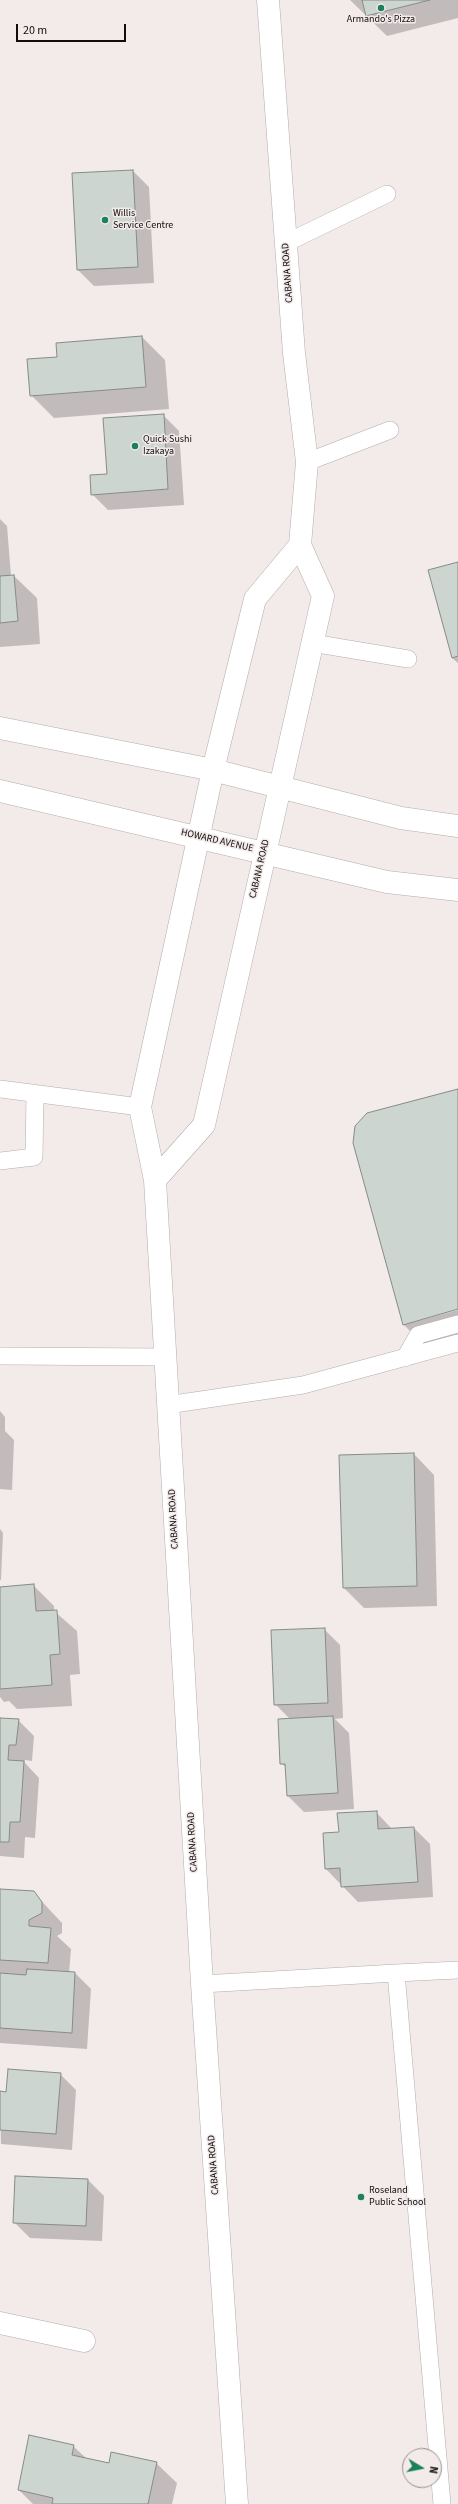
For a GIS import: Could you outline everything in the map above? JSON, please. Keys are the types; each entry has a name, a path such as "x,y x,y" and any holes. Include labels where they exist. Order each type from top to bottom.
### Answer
{"main road":[{"name":"CABANA ROAD","path":"155,1180 204,1125 264,852 323,596 300,545 307,462 294,353 268,0"},
{"name":"CABANA ROAD","path":"237,2504 202,1984 155,1180 140,1107 213,770 255,599 300,545"},
{"path":"0,728 213,770 401,818 458,826"},
{"name":"HOWARD AVENUE","path":"0,791 387,882 458,890"},
{"path":"0,2323 84,2341"}],"lane":[{"path":"286,243 387,194"},
{"path":"307,462 390,430"},
{"path":"312,643 408,659"},
{"path":"0,1089 140,1107"},
{"path":"0,1161 34,1157 35,1093"},
{"path":"405,1358 418,1335 458,1324"},
{"path":"167,1405 303,1385 458,1343"},
{"path":"0,1356 165,1357"},
{"path":"202,1984 458,1970"},
{"path":"396,1973 442,2504"}],"building":[{"name":"Armando's Pizza","path":"362,0 430,0 366,16"},
{"name":"Willis Service Centre","path":"133,170 138,267 77,270 72,173"},
{"path":"142,336 146,387 30,396 27,359 57,357 56,343"},
{"name":"Quick Sushi Izakaya","path":"164,414 168,489 91,495 90,475 107,474 103,418"},
{"path":"458,562 458,656 452,658 428,570"},
{"path":"14,575 18,621 0,623 0,576"},
{"path":"458,1089 458,1309 403,1325 353,1143 355,1126 367,1113"},
{"path":"414,1453 417,1586 343,1588 339,1455"},
{"path":"34,1584 36,1611 57,1610 60,1654 50,1655 52,1685 0,1689 0,1587"},
{"path":"325,1628 328,1703 274,1705 271,1630"},
{"path":"333,1716 338,1793 287,1796 285,1764 280,1764 278,1719"},
{"path":"0,1718 19,1719 16,1745 9,1745 8,1760 24,1761 20,1822 10,1822 9,1842 0,1842"},
{"path":"377,1811 378,1829 414,1827 418,1882 341,1887 340,1868 325,1869 323,1833 339,1832 337,1813"},
{"path":"0,1889 34,1891 42,1902 42,1913 29,1920 29,1926 51,1928 48,1963 0,1960"},
{"path":"27,1969 75,1972 72,2033 0,2028 0,1973 26,1975"},
{"path":"8,2069 61,2073 56,2134 0,2130 0,2091 6,2092"},
{"path":"15,2176 88,2179 86,2226 13,2223"},
{"path":"29,2435 74,2445 72,2455 109,2463 111,2452 157,2462 148,2504 52,2504 53,2498 18,2490"}],"place":[{"name":"Armando's Pizza","path":"381,8"},
{"name":"Willis Service Centre","path":"105,220"},
{"name":"Quick Sushi Izakaya","path":"135,446"},
{"name":"Roseland Public School","path":"361,2197"}]}
